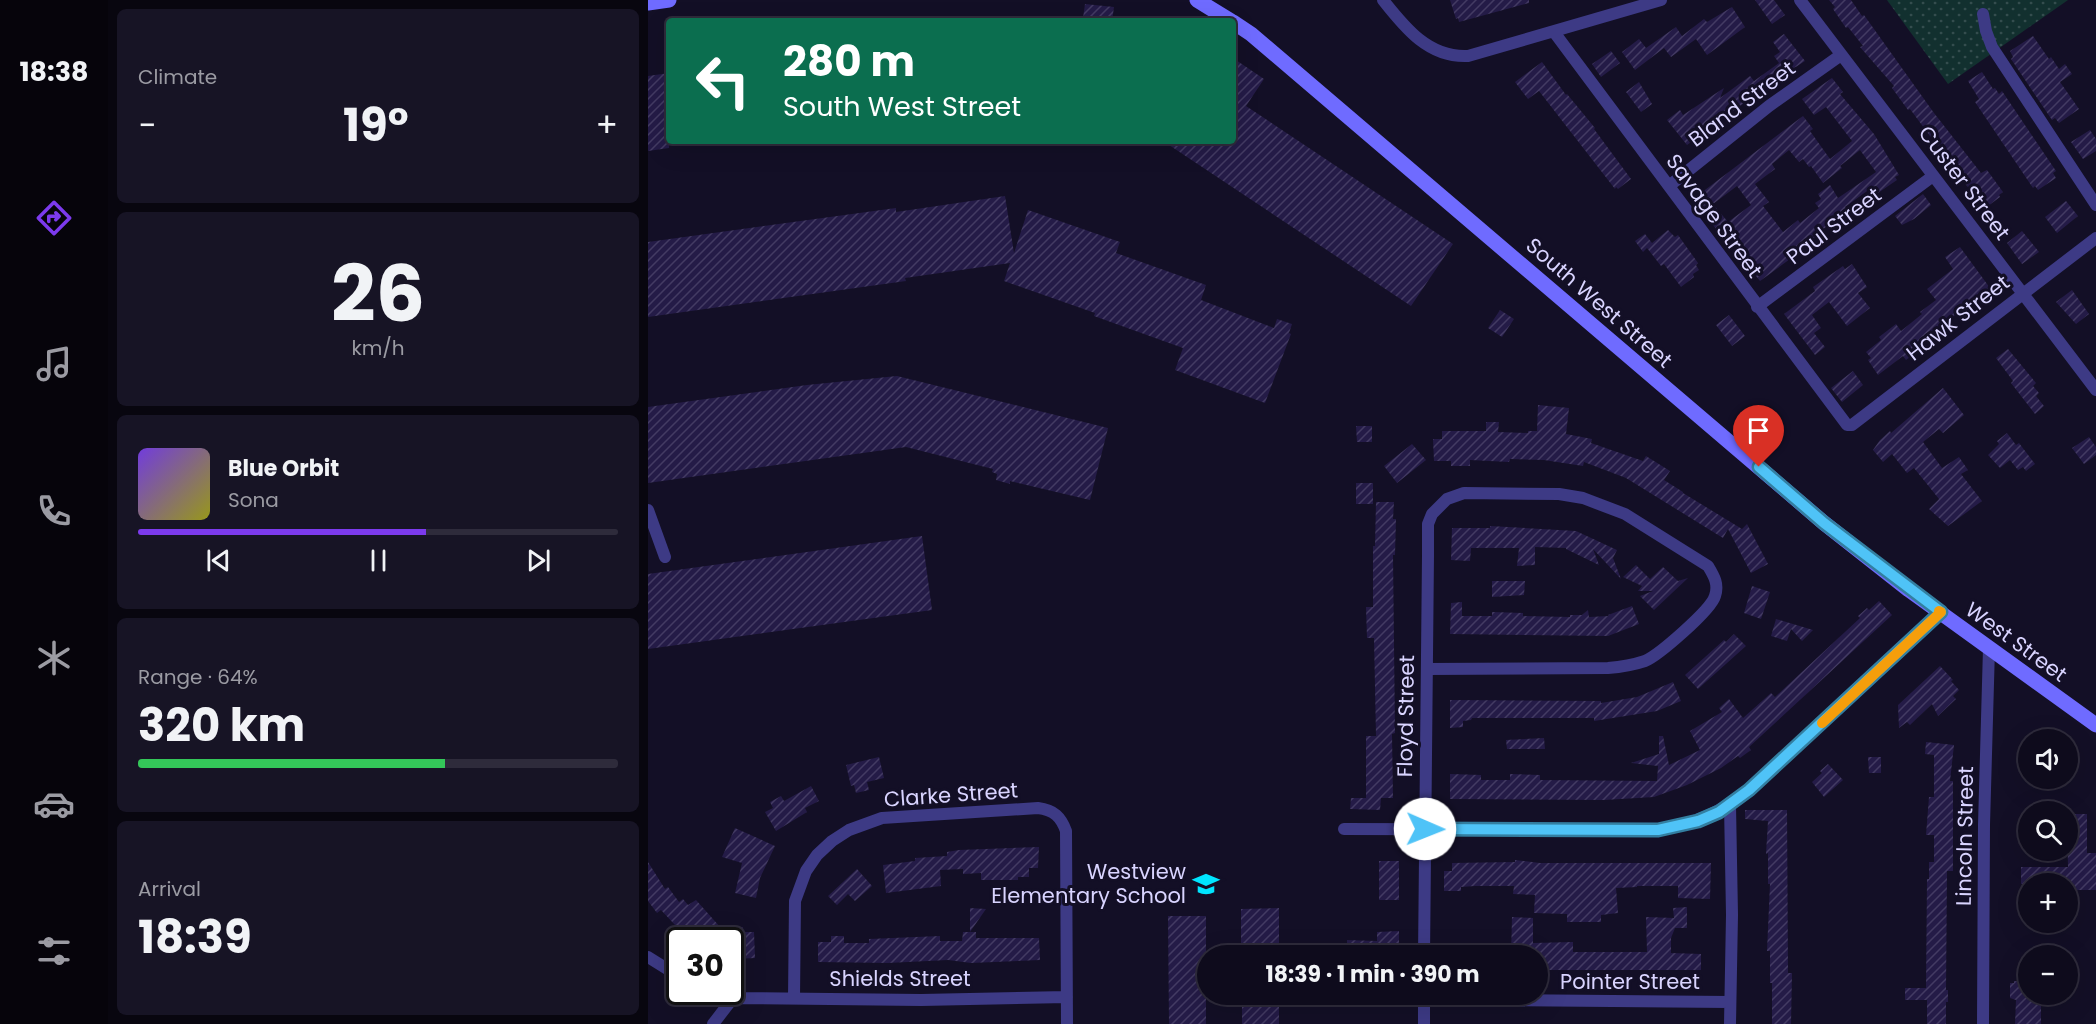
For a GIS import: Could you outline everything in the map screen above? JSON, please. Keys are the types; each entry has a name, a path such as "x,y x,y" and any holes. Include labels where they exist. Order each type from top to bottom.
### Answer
{"street":[{"path":"648,3 669,0"},
{"name":"South West Street","path":"1197,0 1226,18"},
{"path":"1383,0 1403,26 1418,39 1456,57 1468,56 1661,0"},
{"name":"Custer Street","path":"1800,0 2096,390"},
{"path":"1983,14 1992,47 2096,205"},
{"name":"South West Street","path":"1236,25 1251,34 1428,184 1824,523 1941,612"},
{"name":"Savage Street","path":"1554,32 1843,423"},
{"name":"Bland Street","path":"1668,186 1769,106 1841,55"},
{"name":"Paul Street","path":"1757,307 1933,176"},
{"name":"Hawk Street","path":"1843,423 1852,425 2096,238"},
{"name":"Floyd Street","path":"1424,945 1428,524 1439,504 1464,493 1559,494 1583,498 1625,513 1708,566 1715,576 1716,593 1709,608 1657,654 1626,667 1427,669"},
{"path":"648,510 665,557"},
{"path":"1344,829 1658,830 1698,821 1730,805 1757,783 1941,612"},
{"name":"West Street","path":"1941,612 2096,725"},
{"name":"Lincoln Street","path":"1983,1024 1984,825 1989,648"},
{"path":"1730,805 1730,1024"},
{"name":"Clarke Street","path":"794,998 795,901 800,884 818,855 832,841 849,830 882,818 1038,808 1057,815 1066,831 1067,997"},
{"path":"648,957 666,968"},
{"path":"1067,997 1067,1024"},
{"name":"Shields Street","path":"744,998 921,1000 1067,997"},
{"name":"Pointer Street","path":"1548,999 1731,1002"},
{"path":"713,1024 728,1005"},
{"path":"1424,1005 1424,1024"}],"green space":[{"path":"1887,0 2068,0 1948,84"}],"building":[{"path":"1450,0 1529,0 1529,3 1459,22"},
{"path":"1755,0 1774,0 1785,15 1772,24"},
{"path":"1829,0 1851,0 1981,173 1987,170 2003,192 1999,195 2000,197 1984,209 1910,109 1908,110 1892,88 1894,86 1860,47 1863,46 1848,27 1846,28"},
{"path":"1085,4 1114,7 1112,18 1083,18"},
{"path":"1732,7 1745,27 1707,55 1696,39 1671,57 1664,48 1635,70 1622,52 1639,39 1646,48 1676,27 1682,36 1704,19 1707,22"},
{"path":"1784,34 1805,61 1687,145 1667,120 1680,110 1683,115 1724,88 1720,98 1750,76 1754,81 1779,63 1774,56 1780,52 1773,42"},
{"path":"2033,36 2059,69 2065,64 2072,74 2060,82 2079,109 2059,123 2055,118 2052,120 2011,59 2013,57 2010,51"},
{"path":"1611,51 1620,63 1601,77 1592,64"},
{"path":"1236,60 1264,79 1246,106 1453,244 1411,306 1168,144 1236,144"},
{"path":"1542,62 1566,95 1595,128 1631,179 1618,189 1616,187 1615,189 1539,91 1528,99 1515,82"},
{"path":"1982,72 1993,89 1995,88 1999,94 2002,91 2056,171 2053,173 2056,178 2038,190 2035,186 2033,188 1975,102 1979,99 1968,81"},
{"path":"666,73 666,144 669,144 669,148 648,151 648,76"},
{"path":"1832,78 1843,92 1840,94 1874,134 1899,175 1895,177 1897,180 1878,193 1874,186 1845,207 1848,211 1815,235 1816,237 1795,252 1797,254 1760,281 1743,260 1750,255 1732,231 1723,238 1693,199 1803,116 1813,129 1810,131 1830,159 1852,141 1826,107 1814,115 1802,99","holes":["1789,150 1799,162 1803,159 1809,167 1811,166 1823,183 1860,150 1876,172 1838,198 1830,185 1818,194 1821,199 1815,203 1819,208 1800,223 1798,220 1783,232 1763,206 1769,202 1755,184 1775,169 1772,164","1737,186 1751,205 1728,222 1713,204"]},
{"path":"1639,82 1652,104 1641,112 1626,92"},
{"path":"2090,130 2096,139 2096,151 2083,159 2071,142"},
{"path":"1923,194 1931,205 1914,219 1902,225 1895,216"},
{"path":"1005,196 1014,253 1028,210 1120,242 1116,253 1206,285 1201,300 1274,328 1277,319 1292,324 1289,333 1291,334 1265,403 1175,370 1183,348 1094,316 1095,313 1004,281 1010,263 905,278 906,281 648,317 648,242 896,208 896,212"},
{"path":"2066,201 2078,216 2057,233 2045,217"},
{"path":"1668,230 1675,237 1678,235 1698,263 1696,265 1699,270 1681,287 1664,264 1661,266 1647,248 1643,252 1635,241 1645,234 1652,243"},
{"path":"2022,231 2039,252 2022,264 2007,243"},
{"path":"1960,247 1990,288 1912,349 1915,353 1906,360 1903,356 1878,375 1868,360 1871,358 1866,352 1881,340 1879,337 1896,324 1901,331 1936,300 1927,289 1953,269 1945,257"},
{"path":"1852,264 1867,287 1858,293 1870,308 1847,326 1829,302 1812,315 1821,328 1814,333 1825,347 1815,355 1784,314 1815,291 1813,287 1843,266 1845,269"},
{"path":"2072,290 2089,314 2076,324 2056,302"},
{"path":"1500,310 1514,319 1502,337 1488,328"},
{"path":"1729,315 1745,336 1732,346 1716,325"},
{"path":"2008,349 2036,383 2033,386 2039,393 2036,396 2044,406 2035,414 2011,383 2013,381 1996,358"},
{"path":"1853,371 1863,385 1842,402 1831,388"},
{"path":"897,376 1108,428 1090,500 1010,481 1010,484 996,480 997,474 992,472 993,469 906,447 648,483 648,407 807,385"},
{"path":"1943,388 1964,415 1943,433 1939,429 1923,442 1942,468 1959,457 1968,470 1961,474 1982,501 1948,526 1929,509 1939,499 1914,468 1907,473 1892,454 1883,462 1873,450 1890,431 1891,433"},
{"path":"1538,405 1569,408 1566,434 1592,439 1591,443 1643,461 1646,456 1670,471 1664,480 1683,493 1742,529 1747,524 1768,564 1751,573 1728,529 1723,538 1626,478 1584,462 1583,466 1544,460 1510,459 1509,462 1470,460 1470,466 1451,466 1451,461 1434,461 1433,439 1442,439 1442,431 1486,431 1486,422 1499,422 1498,432 1537,431"},
{"path":"1356,426 1372,426 1372,442 1357,442"},
{"path":"2007,433 2016,445 2019,443 2035,464 2026,471 2023,467 2018,470 2010,460 2000,468 1988,455 1999,444 1997,441"},
{"path":"2089,437 2096,447 2096,455 2084,464 2072,448"},
{"path":"1412,444 1426,460 1397,483 1384,466"},
{"path":"1356,483 1373,483 1373,504 1356,504"},
{"path":"1376,502 1394,502 1393,519 1396,519 1395,555 1393,555 1395,733 1392,734 1393,798 1381,798 1380,810 1350,809 1351,798 1366,798 1366,736 1376,736 1374,638 1367,638 1366,607 1373,607"},
{"path":"1490,526 1576,531 1617,550 1613,558 1621,579 1593,549 1599,565 1566,548 1535,547 1535,565 1517,566 1519,548 1471,548 1470,561 1451,560 1452,528 1490,528"},
{"path":"922,536 932,610 648,649 648,574"},
{"path":"1636,565 1650,579 1663,567 1678,581 1688,578 1654,610 1640,596 1653,591 1638,591 1642,586 1623,577"},
{"path":"1492,581 1525,581 1524,595 1492,597"},
{"path":"1752,586 1770,592 1761,619 1744,613"},
{"path":"1879,601 1892,615 1749,747 1751,750 1687,785 1654,797 1604,800 1450,799 1450,774 1481,775 1481,780 1510,780 1510,774 1540,775 1540,780 1657,781 1658,766 1631,763 1659,754 1659,736 1663,736 1669,765 1700,750 1690,731 1722,712 1719,708 1729,699 1743,718 1771,693 1775,697 1860,618 1858,616"},
{"path":"1462,602 1462,616 1492,616 1492,612 1523,613 1523,616 1570,617 1570,615 1582,615 1588,610 1589,617 1609,616 1632,606 1639,624 1608,636 1450,634 1451,603"},
{"path":"1776,619 1813,630 1802,641 1791,629 1787,641 1771,636"},
{"path":"1734,634 1746,646 1698,689 1685,675 1724,640 1726,642"},
{"path":"1940,666 1959,690 1953,696 1956,699 1938,716 1932,704 1910,725 1907,722 1899,728 1898,705"},
{"path":"1673,682 1681,701 1657,711 1594,721 1594,718 1472,718 1463,721 1463,727 1450,728 1450,700 1601,701 1601,703 1637,697"},
{"path":"1544,738 1545,749 1507,749 1506,740"},
{"path":"1926,742 1954,745 1950,781 1953,781 1953,871 1947,871 1946,990 1948,990 1948,1002 1946,1002 1946,1024 1927,1024 1927,1000 1905,1000 1905,988 1926,988 1927,879 1929,879 1929,862 1934,862 1934,835 1926,835 1929,797 1934,797 1934,755 1925,754"},
{"path":"879,757 884,778 867,782 869,790 856,793 854,785 851,786 846,765"},
{"path":"1868,757 1881,757 1881,773 1869,773"},
{"path":"1828,764 1843,780 1824,797 1812,782"},
{"path":"811,786 819,801 805,808 807,812 776,831 765,812 773,808 770,802 781,796 784,801"},
{"path":"1745,810 1787,810 1788,973 1792,973 1791,1024 1772,1024 1770,951 1767,951 1770,884 1768,884 1768,853 1766,854 1768,821 1745,819"},
{"path":"2078,814 2087,814 2087,853 2096,853 2096,890 2078,890 2078,873 2021,873 2021,867 2068,867 2068,861 2078,861"},
{"path":"735,828 775,846 760,878 756,898 735,893 742,863 722,857"},
{"path":"1039,847 1038,868 1029,868 1029,877 1018,877 1018,880 981,880 981,873 963,874 963,869 940,870 941,886 886,893 883,865 915,861 915,858 947,856 947,852 959,850"},
{"path":"1515,860 1540,863 1711,863 1710,899 1678,898 1678,886 1616,888 1618,913 1601,915 1601,922 1567,922 1567,914 1534,913 1535,895 1513,894 1514,886 1461,887 1461,891 1444,891 1444,871 1452,871 1452,863 1515,862"},
{"path":"1379,861 1399,861 1399,900 1379,900"},
{"path":"648,862 665,889 668,887 679,902 683,899 688,905 696,900 720,927 677,927 661,910 657,913 648,901"},
{"path":"857,869 872,886 855,901 848,894 837,905 828,896"},
{"path":"1687,907 1687,928 1675,928 1671,938 1671,953 1701,954 1701,970 1548,970 1548,945 1511,945 1512,917 1533,918 1533,943 1573,942 1573,952 1647,952 1646,917 1674,918 1673,908"},
{"path":"970,908 986,909 970,932"},
{"path":"1279,908 1279,945 1241,945 1241,909"},
{"path":"1168,916 1206,916 1206,945 1197,945 1197,1005 1206,1005 1206,1024 1169,1024"},
{"path":"1399,931 1399,945 1347,945 1347,940 1377,941 1377,932"},
{"path":"744,932 754,932 755,958 744,959"},
{"path":"963,932 976,932 976,938 1039,938 1040,960 971,963 948,960 888,963 818,962 818,942 831,942 831,936 844,936 844,943 869,943 869,939 940,936 940,941 962,941"},
{"path":"2014,981 2018,981 2018,1005 2041,1005 2041,1024 2015,1024 2016,1000 2010,998 2010,983"},
{"path":"1242,1005 1279,1005 1279,1024 1242,1024"}],"slow traffic":[{"path":"1822,723 1941,612 1939,611"}],"place":[{"name":"Westview Elementary School","path":"1206,884"}],"route":[{"path":"1425,829 1658,830 1681,827 1698,821 1719,812 1749,790 1941,612 1824,523 1759,467"}]}
